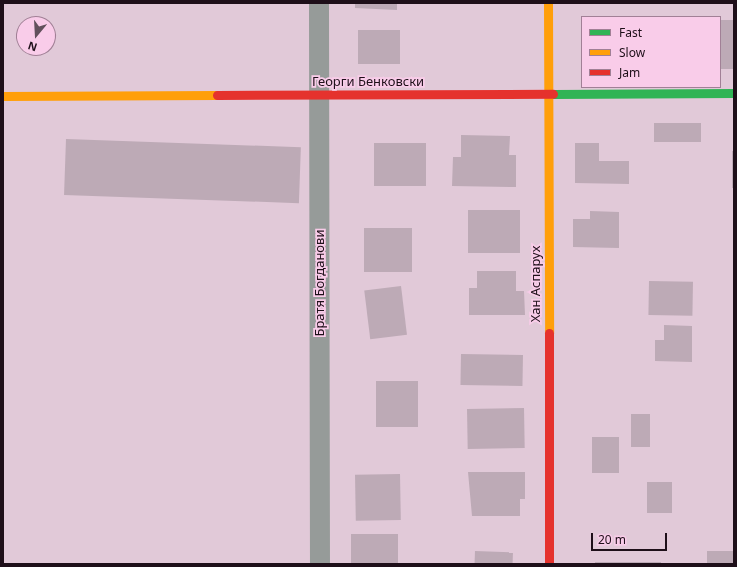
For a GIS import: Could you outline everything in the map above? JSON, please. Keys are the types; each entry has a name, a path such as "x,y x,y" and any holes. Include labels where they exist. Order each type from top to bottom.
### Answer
{"street":[{"name":"Братя Богданови","path":"318,3 320,564"},
{"name":"Хан Аспарух","path":"548,3 549,564"},
{"name":"Георги Бенковски","path":"3,96 734,93"}],"building":[{"path":"355,3 397,3 397,10 355,8"},
{"path":"721,20 734,20 734,69 721,69"},
{"path":"358,30 400,30 400,64 358,64"},
{"path":"654,123 701,123 701,142 654,142"},
{"path":"461,135 510,136 509,155 516,155 516,187 452,186 453,157 461,157"},
{"path":"66,139 301,147 299,203 64,195"},
{"path":"374,143 426,143 426,186 374,186"},
{"path":"575,143 599,143 599,161 629,161 629,184 575,183"},
{"path":"732,151 734,151 734,188 732,188"},
{"path":"468,210 520,210 520,253 468,253"},
{"path":"590,211 619,212 619,248 573,247 573,219 590,219"},
{"path":"364,228 412,228 412,272 364,272"},
{"path":"477,271 516,271 516,291 524,291 525,315 469,315 469,288 477,288"},
{"path":"649,281 693,282 692,316 648,315"},
{"path":"401,286 407,335 370,339 364,291"},
{"path":"664,325 692,326 692,362 655,361 655,340 664,340"},
{"path":"461,354 523,355 522,386 460,385"},
{"path":"376,381 418,381 418,427 376,427"},
{"path":"524,408 525,448 468,449 467,409"},
{"path":"631,414 650,414 650,447 631,447"},
{"path":"592,437 619,437 619,473 592,473"},
{"path":"468,472 525,472 525,499 520,499 520,516 472,516"},
{"path":"400,474 401,520 356,521 355,475"},
{"path":"647,482 672,482 672,513 647,513"},
{"path":"351,534 398,534 398,564 351,564"},
{"path":"475,551 513,552 513,564 475,564"},
{"path":"707,551 734,551 734,564 707,564"},
{"path":"595,562 661,562 661,564 595,564"}],"traffic: fast":[{"path":"553,94 734,93"}],"traffic: slow":[{"path":"548,3 549,333"},
{"path":"3,96 217,95"}],"traffic: jam":[{"path":"217,95 553,94"},
{"path":"549,333 549,564"}]}
